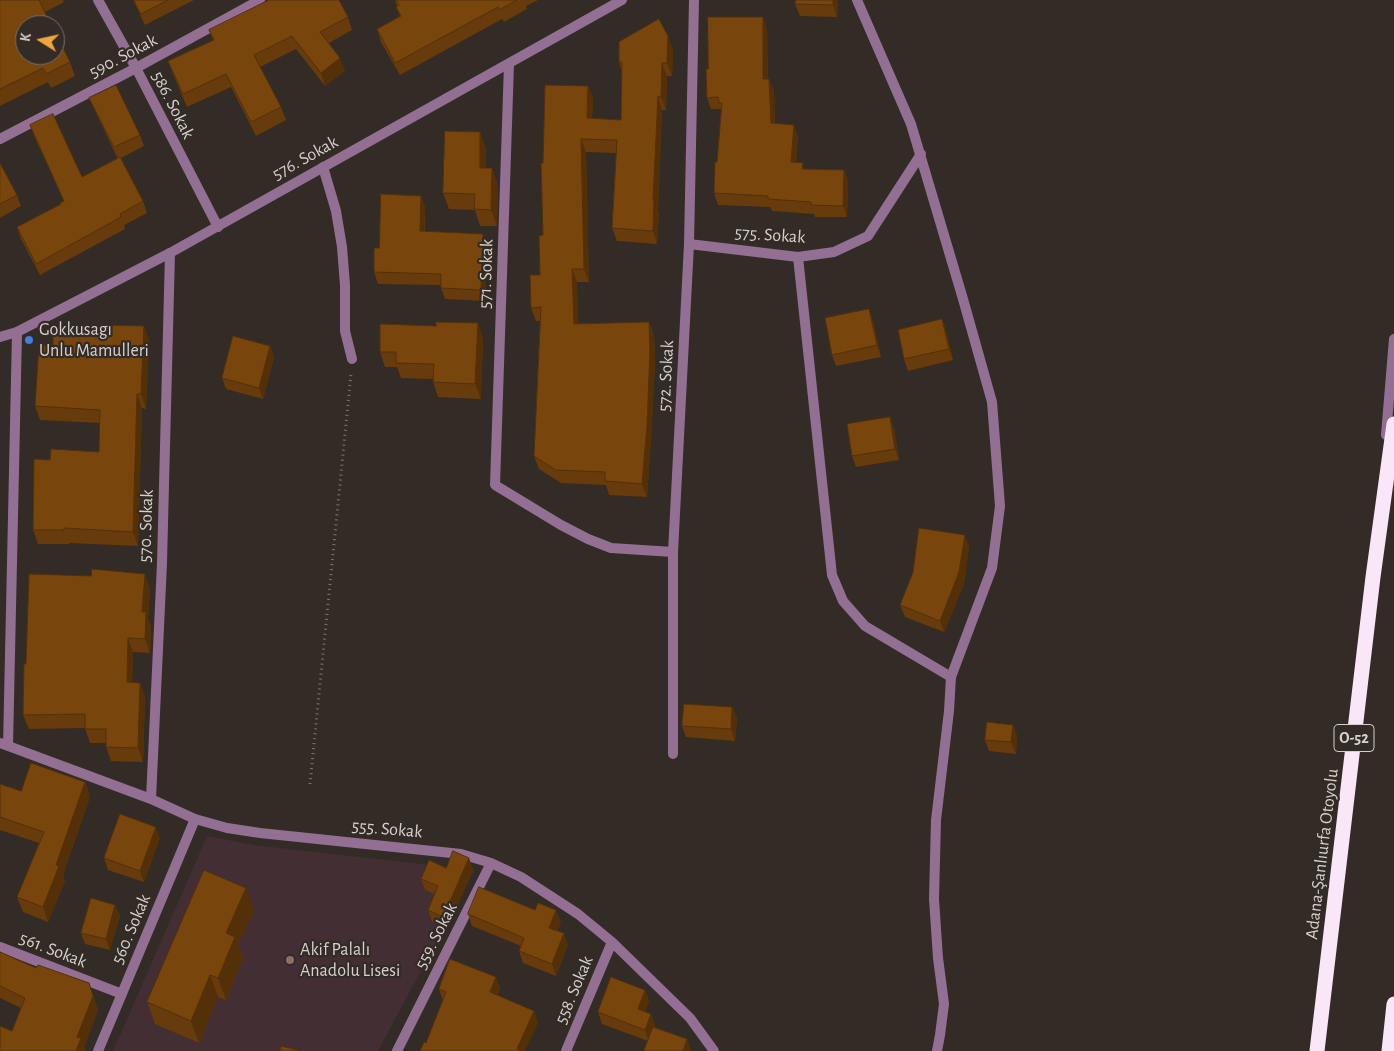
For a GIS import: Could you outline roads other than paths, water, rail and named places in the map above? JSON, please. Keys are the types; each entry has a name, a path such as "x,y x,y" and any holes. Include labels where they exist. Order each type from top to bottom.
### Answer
{"highway":[{"name":"Adana-Şanlıurfa Otoyolu","path":"1317,1051 1373,577 1394,424"},
{"path":"1390,1051 1394,1004"}],"street":[{"name":"586. Sokak","path":"98,0 136,68 218,227"},
{"name":"590. Sokak","path":"0,139 136,68 260,0"},
{"name":"576. Sokak","path":"0,336 17,332 170,254 622,0"},
{"name":"572. Sokak","path":"673,754 673,552 688,244 694,0"},
{"path":"857,0 911,124 963,299 992,402 1000,506 992,568 951,677 949,711 936,820 934,899 938,958 944,1004 937,1051"},
{"name":"571. Sokak","path":"509,64 495,486 561,525 611,548 673,552"},
{"name":"575. Sokak","path":"688,244 798,257 834,252 868,236 920,154"},
{"path":"323,167 336,211 342,247 346,330 352,359"},
{"name":"570. Sokak","path":"151,799 162,553 170,254"},
{"path":"798,257 832,574 843,601 865,626 951,677"},
{"path":"4,745 17,332"},
{"path":"1373,577 1394,339"},
{"name":"555. Sokak","path":"4,745 151,799 195,819 227,828 461,854 491,863 520,877 578,914 612,942 690,1018 714,1051"},
{"name":"560. Sokak","path":"98,1051 195,819"},
{"name":"559. Sokak","path":"397,1051 491,863"},
{"name":"558. Sokak","path":"566,1051 612,942"},
{"name":"561. Sokak","path":"0,948 122,994"},
{"path":"1390,1051 1394,1032"}],"place":[{"name":"Gokkusagı Unlu Mamulleri","path":"29,340"},
{"name":"Akif Palalı Anadolu Lisesi","path":"290,960"}]}
